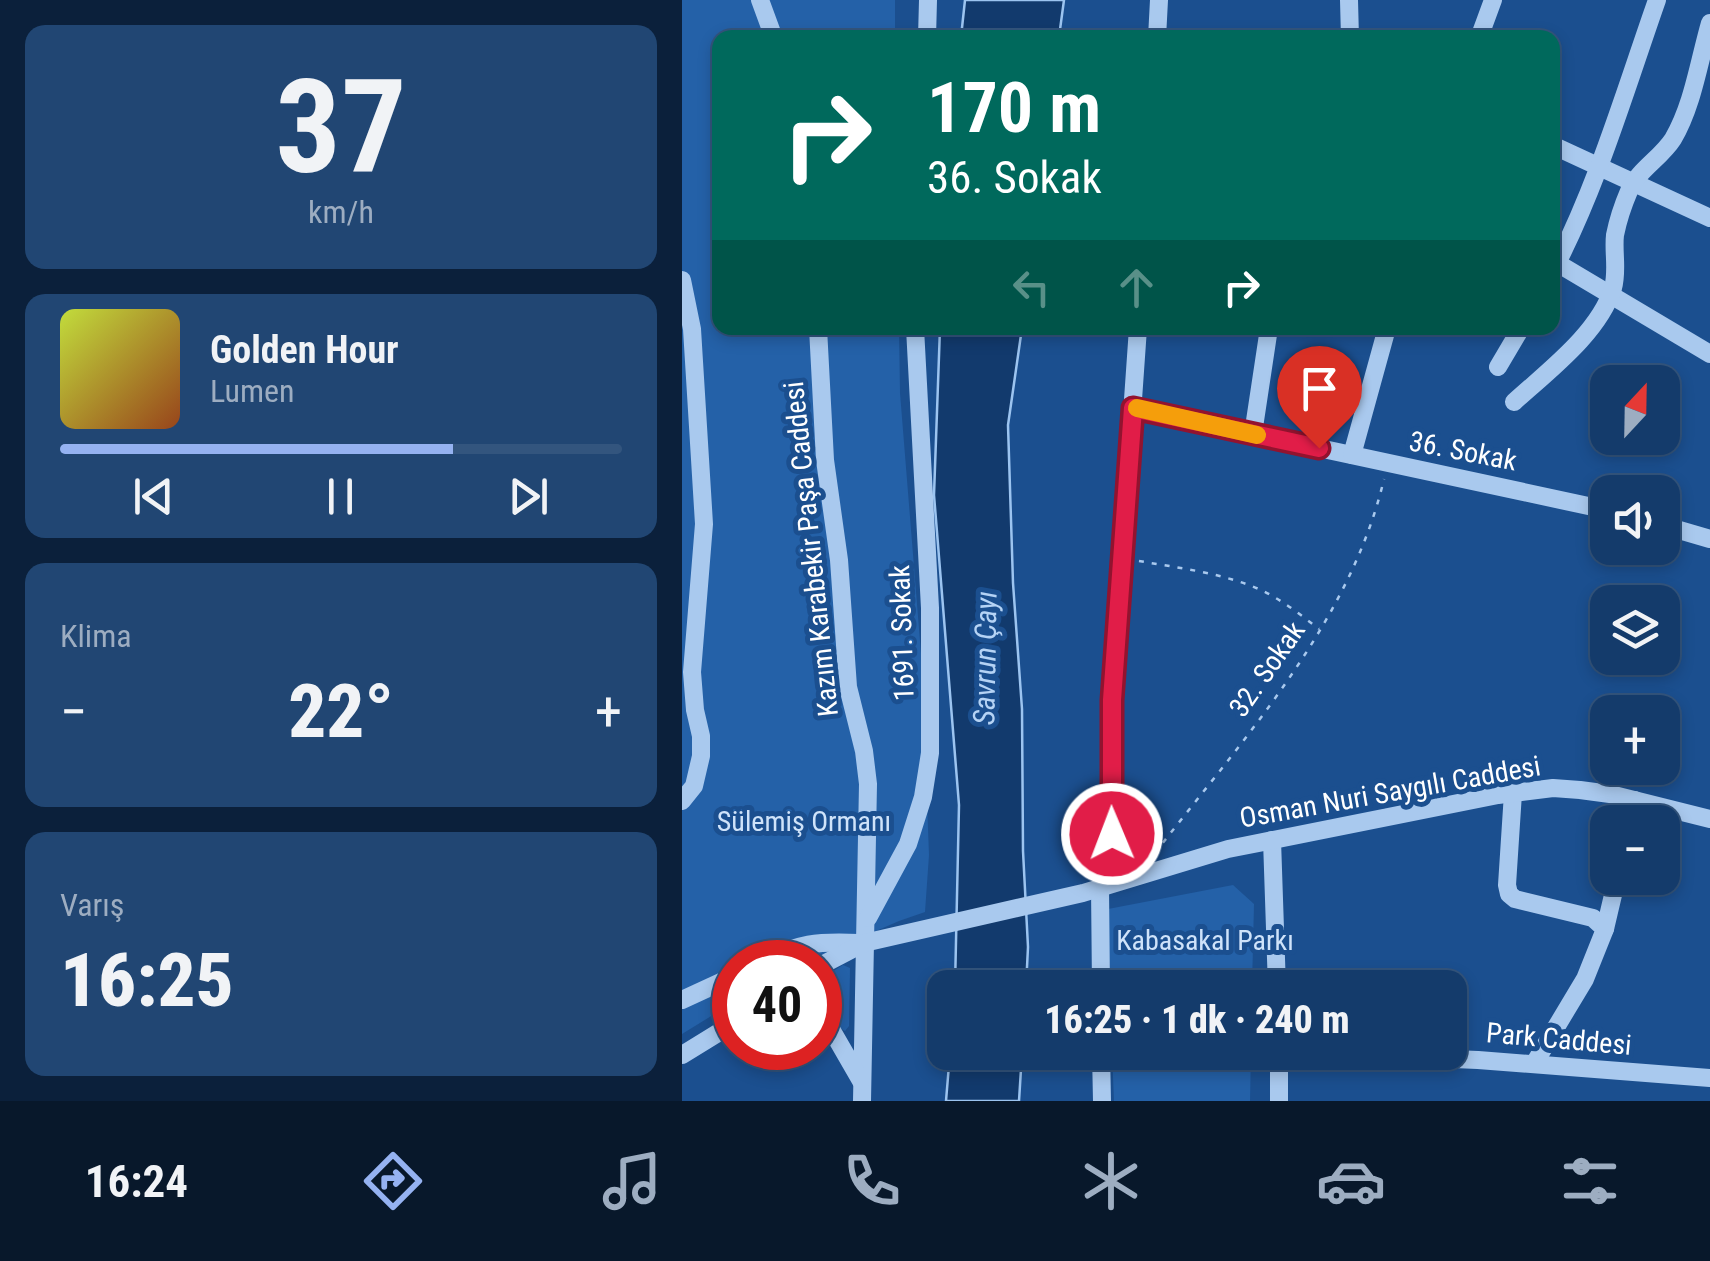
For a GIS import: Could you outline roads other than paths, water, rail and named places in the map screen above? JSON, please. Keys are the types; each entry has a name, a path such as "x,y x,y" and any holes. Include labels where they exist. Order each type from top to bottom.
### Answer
{"street":[{"path":"760,0 771,30"},
{"path":"928,0 928,30"},
{"path":"1157,30 1159,0"},
{"path":"1350,0 1350,30"},
{"path":"1482,30 1493,0"},
{"path":"1560,254 1598,166 1657,0"},
{"path":"1514,402 1587,333 1602,312 1614,279 1616,235 1633,182 1676,134 1710,23"},
{"path":"1560,149 1710,218"},
{"path":"1560,271 1610,294 1710,354"},
{"path":"682,280 692,329 704,524 692,672 701,756 694,786 682,801"},
{"name":"Kazım Karabekir Paşa Caddesi","path":"818,335 825,460 848,686 868,784 862,1092"},
{"name":"1691. Sokak","path":"865,922 908,844 923,797 930,753 930,608 915,335"},
{"path":"1101,970 1099,887 1112,834 1112,700 1138,335"},
{"path":"1253,434 1269,335"},
{"path":"1352,455 1385,335"},
{"path":"1498,367 1517,335"},
{"name":"36. Sokak","path":"1133,408 1590,506"},
{"path":"1680,530 1710,539"},
{"name":"Osman Nuri Saygılı Caddesi","path":"864,943 1099,887 1228,849 1513,792 1580,790 1710,819"},
{"path":"1513,792 1509,894 1515,899 1593,918 1605,929"},
{"path":"1633,805 1634,800"},
{"path":"1272,840 1276,970"},
{"path":"1534,1064 1584,979 1605,929 1613,895"},
{"path":"842,942 864,943"},
{"path":"842,954 864,943"},
{"path":"682,1000 712,986"},
{"path":"682,1055 712,1037"},
{"path":"842,1050 862,1092"},
{"name":"Park Caddesi","path":"1467,1061 1710,1078"},
{"path":"1101,1070 1102,1101"},
{"path":"1280,1101 1281,1070"}],"water":[{"path":"965,0 1064,0 1060,30 962,30"},
{"name":"Savrun Çayı","path":"940,335 1021,335 1008,425 1022,709 1027,970 955,970 959,805 934,495"},
{"path":"949,1070 1021,1070 1019,1101 946,1101"}],"park label":[{"name":"Sülemiş Ormanı","path":"804,821"},
{"name":"Kabasakal Parkı","path":"1205,940"}]}
